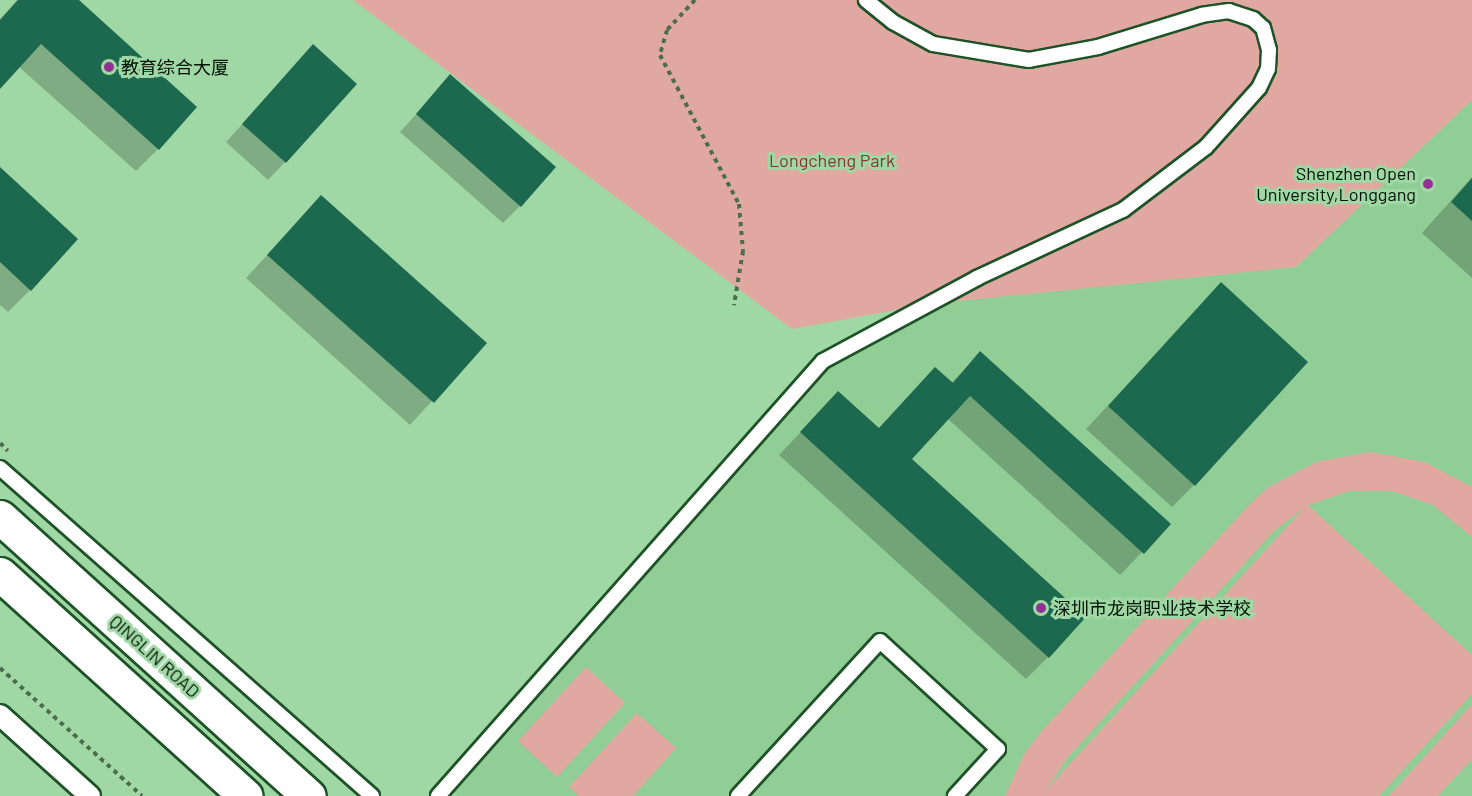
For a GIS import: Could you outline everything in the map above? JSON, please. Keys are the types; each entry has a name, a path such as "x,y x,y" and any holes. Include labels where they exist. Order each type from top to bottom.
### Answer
{"main road":[{"name":"QINGLIN ROAD","path":"0,516 309,796"},
{"path":"0,574 246,796"}],"street":[{"path":"0,715 90,796"}],"lane":[{"path":"438,796 823,361 976,278 1123,210 1206,147 1258,88 1268,69 1269,50 1263,28 1253,19 1229,11 1202,15 1098,47 1029,60 933,44 893,22 866,0"},
{"path":"0,468 372,796"},
{"path":"738,796 880,641 998,749 955,796"}],"path":[{"path":"695,0 667,30 660,55 739,204 743,251 734,305"},
{"path":"0,668 142,796"}],"shaded area":[{"name":"深圳市龙岗职业技术学校","path":"1472,100 1472,796 457,796 453,792 823,361 928,304 1296,267"}],"green space":[{"name":"Longcheng Park","path":"353,0 1472,0 1472,100 1296,267 928,304 792,329"},
{"path":"1370,452 1425,462 1472,487 1472,537 1433,505 1392,491 1349,491 1308,505 1472,655 1472,694 1379,796 1005,796 1024,754 1040,733 1248,506 1267,488 1316,462","holes":["1305,507 1046,790 1068,757 1274,531"]},
{"path":"586,667 625,703 557,777 518,741"},
{"path":"1472,704 1472,759 1438,796 1389,796"},
{"path":"637,713 676,748 633,796 579,796 569,787"}],"building":[{"name":"教育综合大厦","path":"18,0 79,0 197,107 159,150 41,44 0,89 0,20"},
{"path":"313,44 357,84 286,163 242,124"},
{"path":"450,74 556,167 521,207 416,114"},
{"path":"0,167 78,239 31,291 0,262"},
{"path":"1472,178 1472,221 1451,202"},
{"path":"321,195 487,343 434,403 267,255"},
{"path":"1221,282 1308,362 1195,486 1108,406"},
{"path":"980,351 1171,524 1144,554 970,396 912,459 1086,617 1049,658 800,432 838,391 879,428 935,367 953,383"}],"place":[{"name":"教育综合大厦","path":"109,67"},
{"name":"Shenzhen Open University,Longgang","path":"1428,184"},
{"name":"深圳市龙岗职业技术学校","path":"1041,608"}]}
